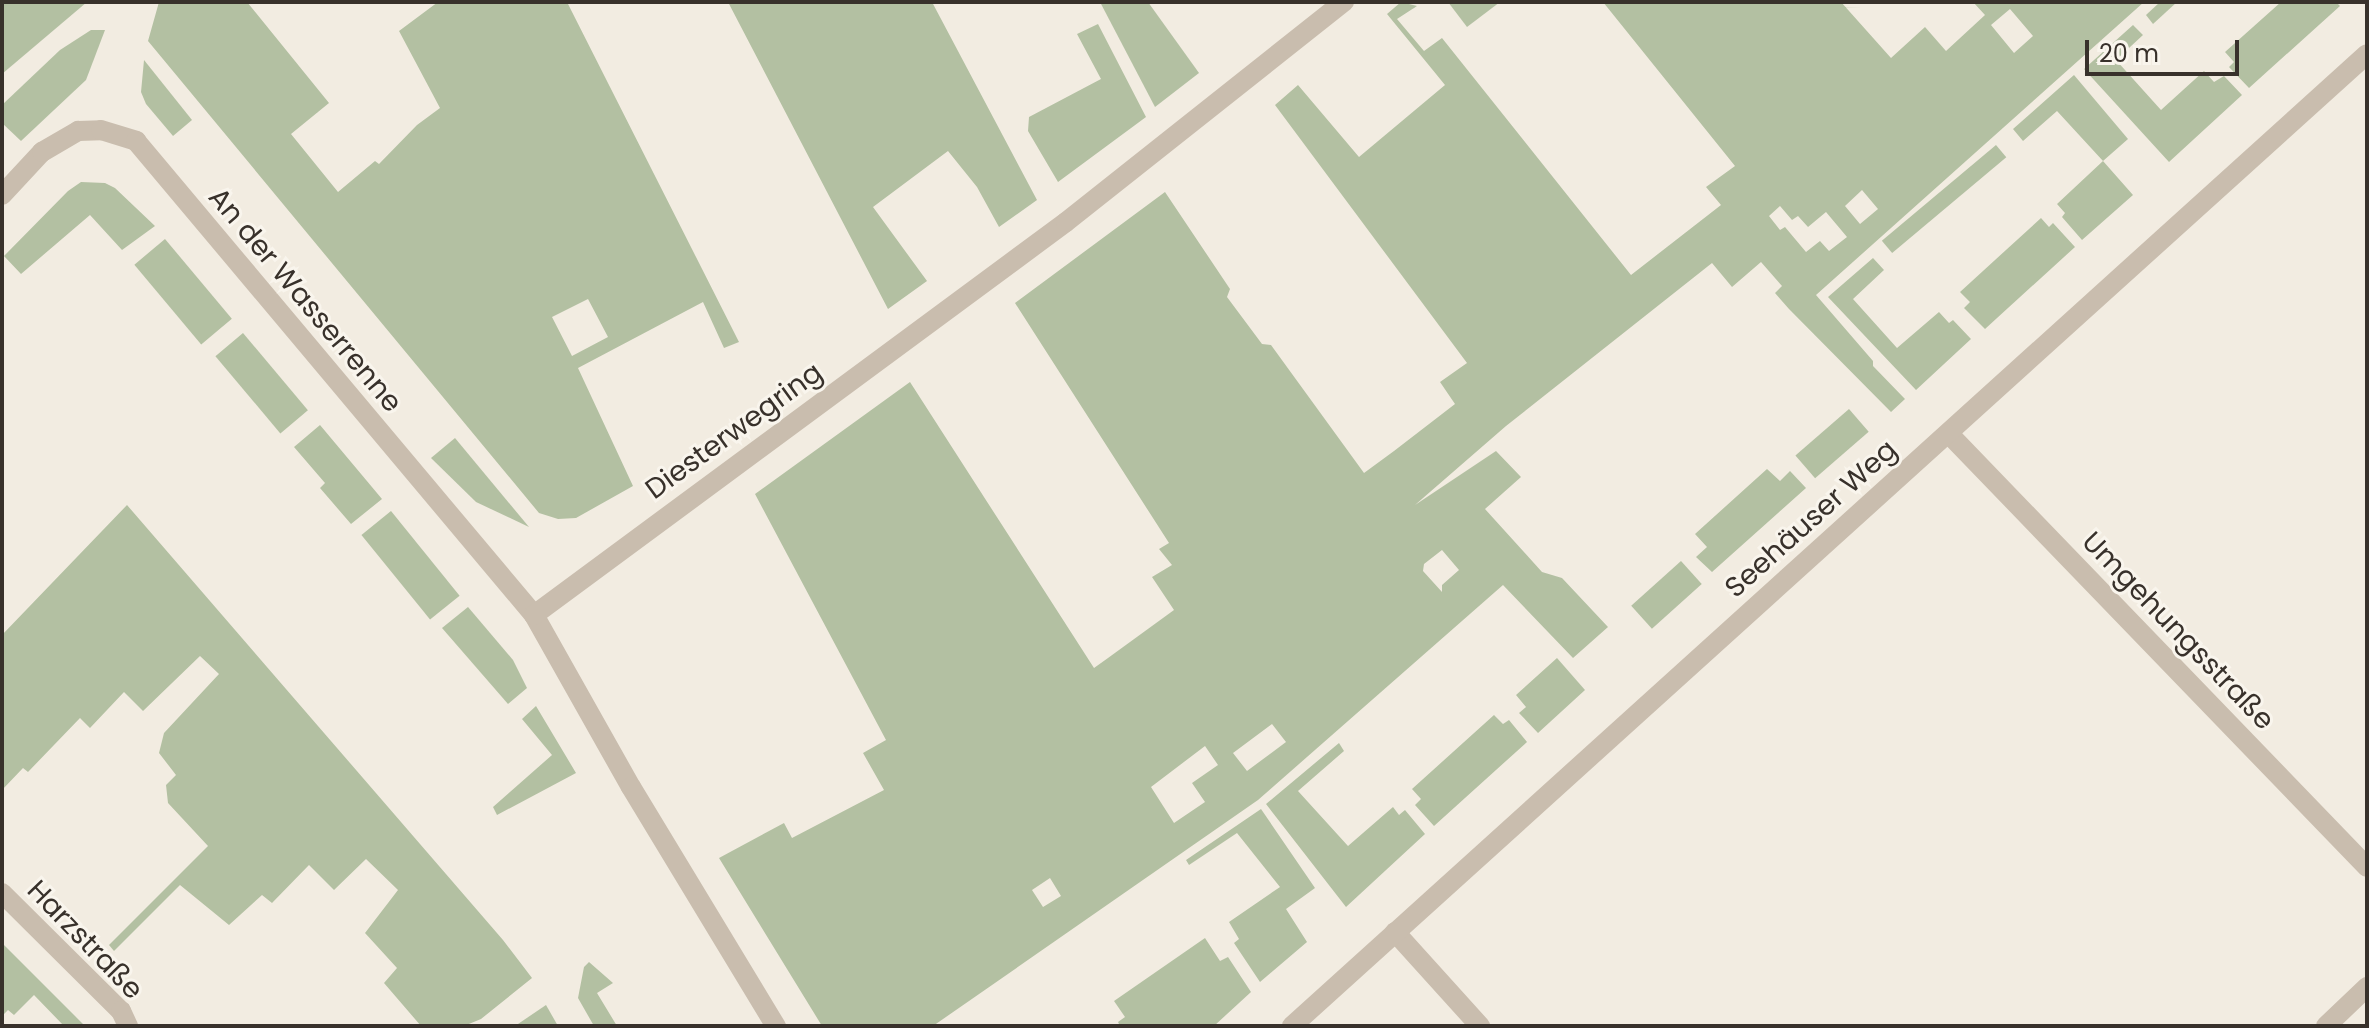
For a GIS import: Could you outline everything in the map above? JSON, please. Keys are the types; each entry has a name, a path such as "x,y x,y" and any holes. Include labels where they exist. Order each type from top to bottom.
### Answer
{"street":[{"name":"Diesterwegring","path":"534,615 1053,232 1344,2"},
{"name":"Seehäuser Weg","path":"1292,1026 2367,54"},
{"name":"An der Wasserrenne","path":"2,195 42,152 78,131 101,130 136,141 534,615"},
{"name":"Umgehungsstraße","path":"1949,434 2367,867"},
{"path":"534,615 638,799 776,1026"},
{"name":"Harzstraße","path":"2,893 121,1011 128,1026"},
{"path":"1395,932 1480,1026"},
{"path":"2326,1026 2367,987"}],"green space":[{"path":"2,2 87,2 2,74"},
{"path":"159,2 247,2 329,103 291,134 338,192 375,161 379,164 417,125 440,108 399,31 438,2 567,2 739,342 724,348 703,302 578,368 633,486 576,518 558,519 539,513 148,41","holes":["588,299 608,337 572,356 552,317"]},
{"path":"728,2 932,2 1037,200 999,227 977,187 948,151 873,207 927,281 888,309"},
{"path":"1100,2 1148,2 1199,73 1155,107"},
{"path":"1401,2 1417,6 1397,19 1424,51 1442,38 1631,275 1721,205 1706,187 1735,166 1603,2 1841,2 1891,58 1925,27 1946,51 1985,15 1973,2 2144,2 1816,295 1873,361 1873,366 1905,399 1891,412 1775,293 1782,286 1761,262 1732,287 1712,263 1506,426 1415,505 1496,451 1521,477 1485,509 1542,572 1562,578 1608,627 1573,658 1503,585 1258,800 933,1026 822,1026 719,858 784,823 792,838 884,790 863,753 886,740 755,494 910,382 1094,668 1174,610 1152,577 1172,565 1159,549 1169,543 1015,303 1165,192 1230,289 1227,297 1262,344 1271,345 1364,473 1394,451 1455,404 1440,382 1467,363 1275,105 1298,85 1359,157 1445,85 1387,14","holes":["2010,9 2033,36 2014,53 1991,25","1862,190 1878,209 1860,224 1845,206","1780,206 1792,220 1798,216 1808,227 1826,212 1847,237 1829,251 1820,241 1806,252 1785,227 1780,230 1769,216","1442,550 1459,570 1442,585 1442,592 1423,571 1424,564","1272,724 1286,742 1247,771 1233,753","1205,746 1218,765 1192,783 1205,802 1174,823 1151,787","1050,878 1061,896 1043,907 1032,890"]},
{"path":"1448,2 1500,2 1467,27"},
{"path":"2160,2 2177,2 2153,24 2146,15"},
{"path":"2281,2 2336,2 2340,6 2249,88 2229,67 2234,62 2225,52"},
{"path":"1098,24 1146,117 1058,182 1028,131 1029,117 1101,79 1077,34"},
{"path":"2133,25 2143,35 2116,60 2161,110 2204,71 2214,82 2224,76 2242,95 2169,162 2084,69"},
{"path":"91,30 105,30 86,80 21,141 2,123 2,105 60,50"},
{"path":"144,60 192,120 173,136 146,104 141,92"},
{"path":"2074,75 2128,139 2103,161 2057,111 2023,141 2013,129"},
{"path":"1996,145 2006,157 1892,253 1882,241"},
{"path":"2103,161 2133,195 2082,240 2062,217 2065,213 2057,204"},
{"path":"81,182 105,183 115,188 155,226 122,250 90,215 21,274 4,256 68,191"},
{"path":"2041,218 2049,227 2053,223 2075,247 1985,329 1964,308 1970,302 1960,292"},
{"path":"165,239 232,319 201,344 134,265"},
{"path":"1873,258 1884,270 1853,299 1897,348 1939,312 1949,323 1953,320 1971,339 1916,390 1828,297"},
{"path":"243,333 308,410 280,434 215,356"},
{"path":"1849,409 1869,432 1815,478 1795,456"},
{"path":"320,425 382,499 351,524 320,488 325,483 294,447"},
{"path":"455,438 529,527 476,502 431,458"},
{"path":"1767,469 1780,481 1790,471 1806,488 1712,572 1696,557 1707,547 1695,534"},
{"path":"127,505 503,940 532,978 481,1019 464,1026 421,1026 384,983 397,968 365,933 398,890 366,859 334,890 309,865 272,903 262,895 229,925 180,885 114,951 109,945 208,846 168,803 166,785 176,775 159,753 164,733 219,674 200,656 143,711 124,692 90,728 80,718 28,772 23,768 2,790 2,635"},
{"path":"391,511 460,596 430,620 361,535"},
{"path":"1681,561 1702,584 1652,629 1631,606"},
{"path":"468,607 513,660 527,688 508,704 442,628"},
{"path":"1557,658 1585,690 1538,733 1519,713 1526,707 1516,695"},
{"path":"536,706 576,773 497,815 493,807 552,755 522,719"},
{"path":"1494,715 1503,724 1509,720 1527,742 1434,826 1415,805 1421,799 1412,789"},
{"path":"1339,743 1344,751 1298,791 1348,846 1393,807 1399,815 1405,810 1425,834 1346,907 1266,804"},
{"path":"1261,809 1315,888 1286,909 1307,942 1260,982 1234,943 1239,939 1229,922 1280,887 1237,833 1189,865 1186,860"},
{"path":"1205,938 1220,961 1228,957 1251,992 1214,1026 1120,1026 1118,1022 1125,1017 1114,1001"},
{"path":"2,943 85,1026 64,1026 34,995 14,1015 8,1010 2,1016"},
{"path":"589,962 613,983 597,993 617,1026 594,1026 578,998 584,967"},
{"path":"546,1005 558,1026 515,1026"}]}
